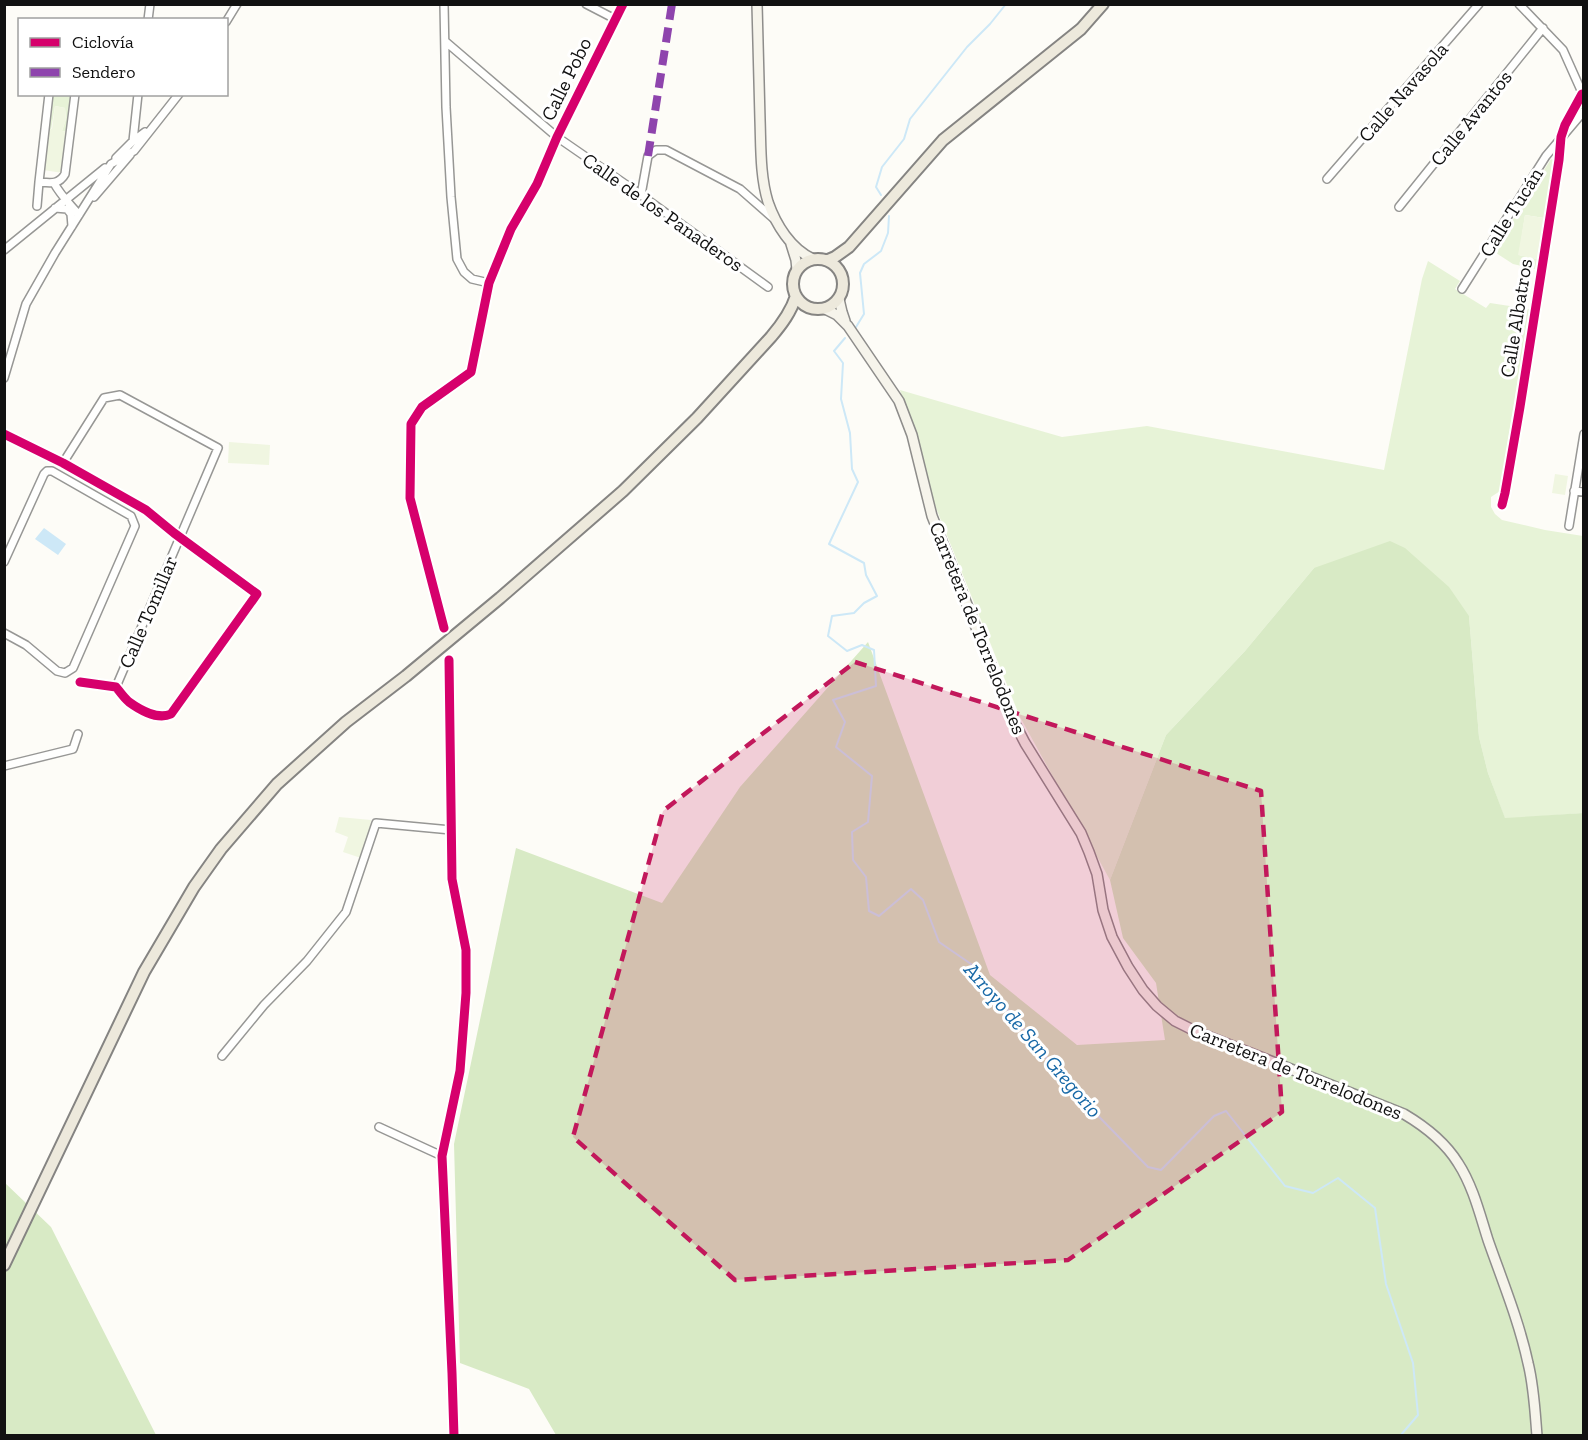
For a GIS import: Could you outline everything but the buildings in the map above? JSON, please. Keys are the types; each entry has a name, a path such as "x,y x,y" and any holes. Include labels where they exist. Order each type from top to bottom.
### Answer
{"main road":[{"path":"757,4 762,167 768,202 790,242 797,270"},
{"path":"828,260 849,247 943,140 1081,29 1103,4"},
{"path":"790,242 804,255 813,259"},
{"path":"840,271 849,247"},
{"path":"820,258 828,260 840,271 844,280 843,290 833,305 817,310 809,308 796,296 793,278 804,263 820,258"},
{"path":"4,1265 144,972 194,887 221,849 278,784 346,722 492,605 623,490 697,418 781,325 796,296"},
{"name":"Carretera de Torrelodones","path":"839,299 848,326"},
{"path":"781,325 809,308"},
{"name":"Carretera de Torrelodones","path":"825,309 837,315 848,326 898,401 912,435 932,516 1011,716 1025,743 1081,832 1097,874 1103,910 1112,937 1128,967 1143,990 1175,1021 1404,1114 1442,1142 1458,1163 1471,1189 1519,1328 1531,1378 1537,1436"}],"street":[{"path":"228,18 237,4"},
{"path":"444,4 451,197 457,260 464,272 472,279 489,283"},
{"path":"586,4 615,19"},
{"name":"Calle Pobo","path":"444,628 410,498 411,424 422,407 471,372 489,283 511,229 537,184 557,137 623,4"},
{"name":"Calle Navasola","path":"1327,179 1479,4"},
{"path":"1519,4 1563,50 1583,95"},
{"name":"Calle Avantos","path":"1400,207 1543,28"},
{"name":"Calle de los Panaderos","path":"446,42 557,137 768,287"},
{"name":"Calle Tucán","path":"1561,137 1565,125 1583,95"},
{"path":"37,206 50,96"},
{"path":"39,182 54,183 62,179 65,174 75,96"},
{"path":"132,141 138,96"},
{"path":"79,215 177,96"},
{"name":"Calle Tucán","path":"1462,289 1546,156 1584,111"},
{"path":"4,378 26,304 55,253 111,164 132,141 152,127"},
{"name":"Calle Albatros","path":"1502,504 1520,407 1561,137"},
{"path":"641,195 648,156 656,150 666,150 740,189 778,222"},
{"path":"4,250 111,164 134,151"},
{"path":"54,183 79,215"},
{"path":"55,208 66,209 71,214 72,226"},
{"name":"Calle Tomillar","path":"63,463 104,398 120,395 218,448 116,687"},
{"path":"1569,526 1584,434"},
{"path":"4,435 63,463 146,510 180,537"},
{"path":"4,562 47,471 52,471 132,516 135,526 73,668 65,673 57,671 26,645 4,633"},
{"path":"1574,491 1584,492"},
{"name":"Calle Tomillar","path":"81,682 116,687 128,701 154,715 164,717 171,714 256,594 180,537"},
{"path":"448,660 452,879 466,950 466,993 460,1071 442,1156 454,1436"},
{"path":"4,766 73,749 78,734"},
{"path":"222,1056 264,1005 308,961 346,912 376,823 451,830"},
{"path":"379,1127 442,1156"}],"highlighted area":[{"path":"855,662 1261,791 1282,1112 1068,1260 735,1280 573,1137 663,811"}],"green space":[{"path":"53,96 72,96 67,132 62,131 66,119 65,108 55,106 51,130 48,129"},
{"path":"55,106 65,108 66,119 62,131 67,132 63,173 43,170 48,129 52,129"},
{"path":"1551,159 1553,160 1544,218 1525,215 1519,255 1537,259 1535,269 1513,264 1493,251"},
{"path":"1525,215 1544,218 1537,259 1518,255"},
{"path":"1428,261 1460,281 1455,289 1486,308 1490,303 1529,309 1500,491 1491,497 1491,507 1502,520 1583,536 1583,813 1505,819 1488,773 1479,737 1469,616 1314,568 1245,651 1166,735 1110,880 1020,717 936,508 900,390 1062,437 1147,426 1384,470 1422,279"},
{"path":"229,442 270,445 269,465 228,463"},
{"path":"1555,474 1568,476 1565,495 1552,493"},
{"path":"1390,541 1405,548 1449,587 1469,616 1479,737 1488,773 1505,818 1583,813 1583,1435 556,1435 529,1389 460,1363 454,1144 516,848 662,903 740,787 868,642 990,975 1077,1045 1165,1040 1156,983 1123,938 1110,880 1166,735 1245,651 1314,568"},
{"path":"339,817 371,820 361,858 343,852 348,837 335,832"},
{"path":"4,1182 51,1227 156,1435 5,1435"}],"water":[{"path":"44,528 66,544 58,555 35,539"}],"waterway":[{"name":"Arroyo de San Gregorio","path":"881,195 876,187 882,167 904,139 910,119 967,47 1006,4"},
{"name":"Arroyo de San Gregorio","path":"856,327 864,314 860,273 864,264 881,251 888,233 889,216"},
{"name":"Arroyo de San Gregorio","path":"845,338 834,351 843,363 841,399 850,433 852,469 858,482 829,544 864,563 866,575 877,596 864,603 854,613 832,616 828,636 847,651 862,645 874,650 876,686 833,700 845,722 836,747 872,776 868,822 852,832 853,860 866,877 869,911 879,916 911,889 923,900 939,942 971,964 1072,1089 1148,1167 1161,1170 1214,1116 1226,1111 1285,1186 1313,1193 1338,1178 1375,1208 1386,1284 1413,1363 1418,1415 1400,1436"}],"marked path":[{"path":"648,156 672,4"}],"cycle path":[{"path":"444,628 410,498 411,424 422,407 471,372 489,283 511,229 537,184 557,137 623,4"},
{"path":"1502,505 1520,407 1561,137 1582,94"},
{"path":"4,434 63,463 146,510 257,594 171,714 160,716 144,711 129,702 116,687 80,682"},
{"path":"449,660 452,879 466,950 466,993 460,1071 442,1156 454,1436"}]}
